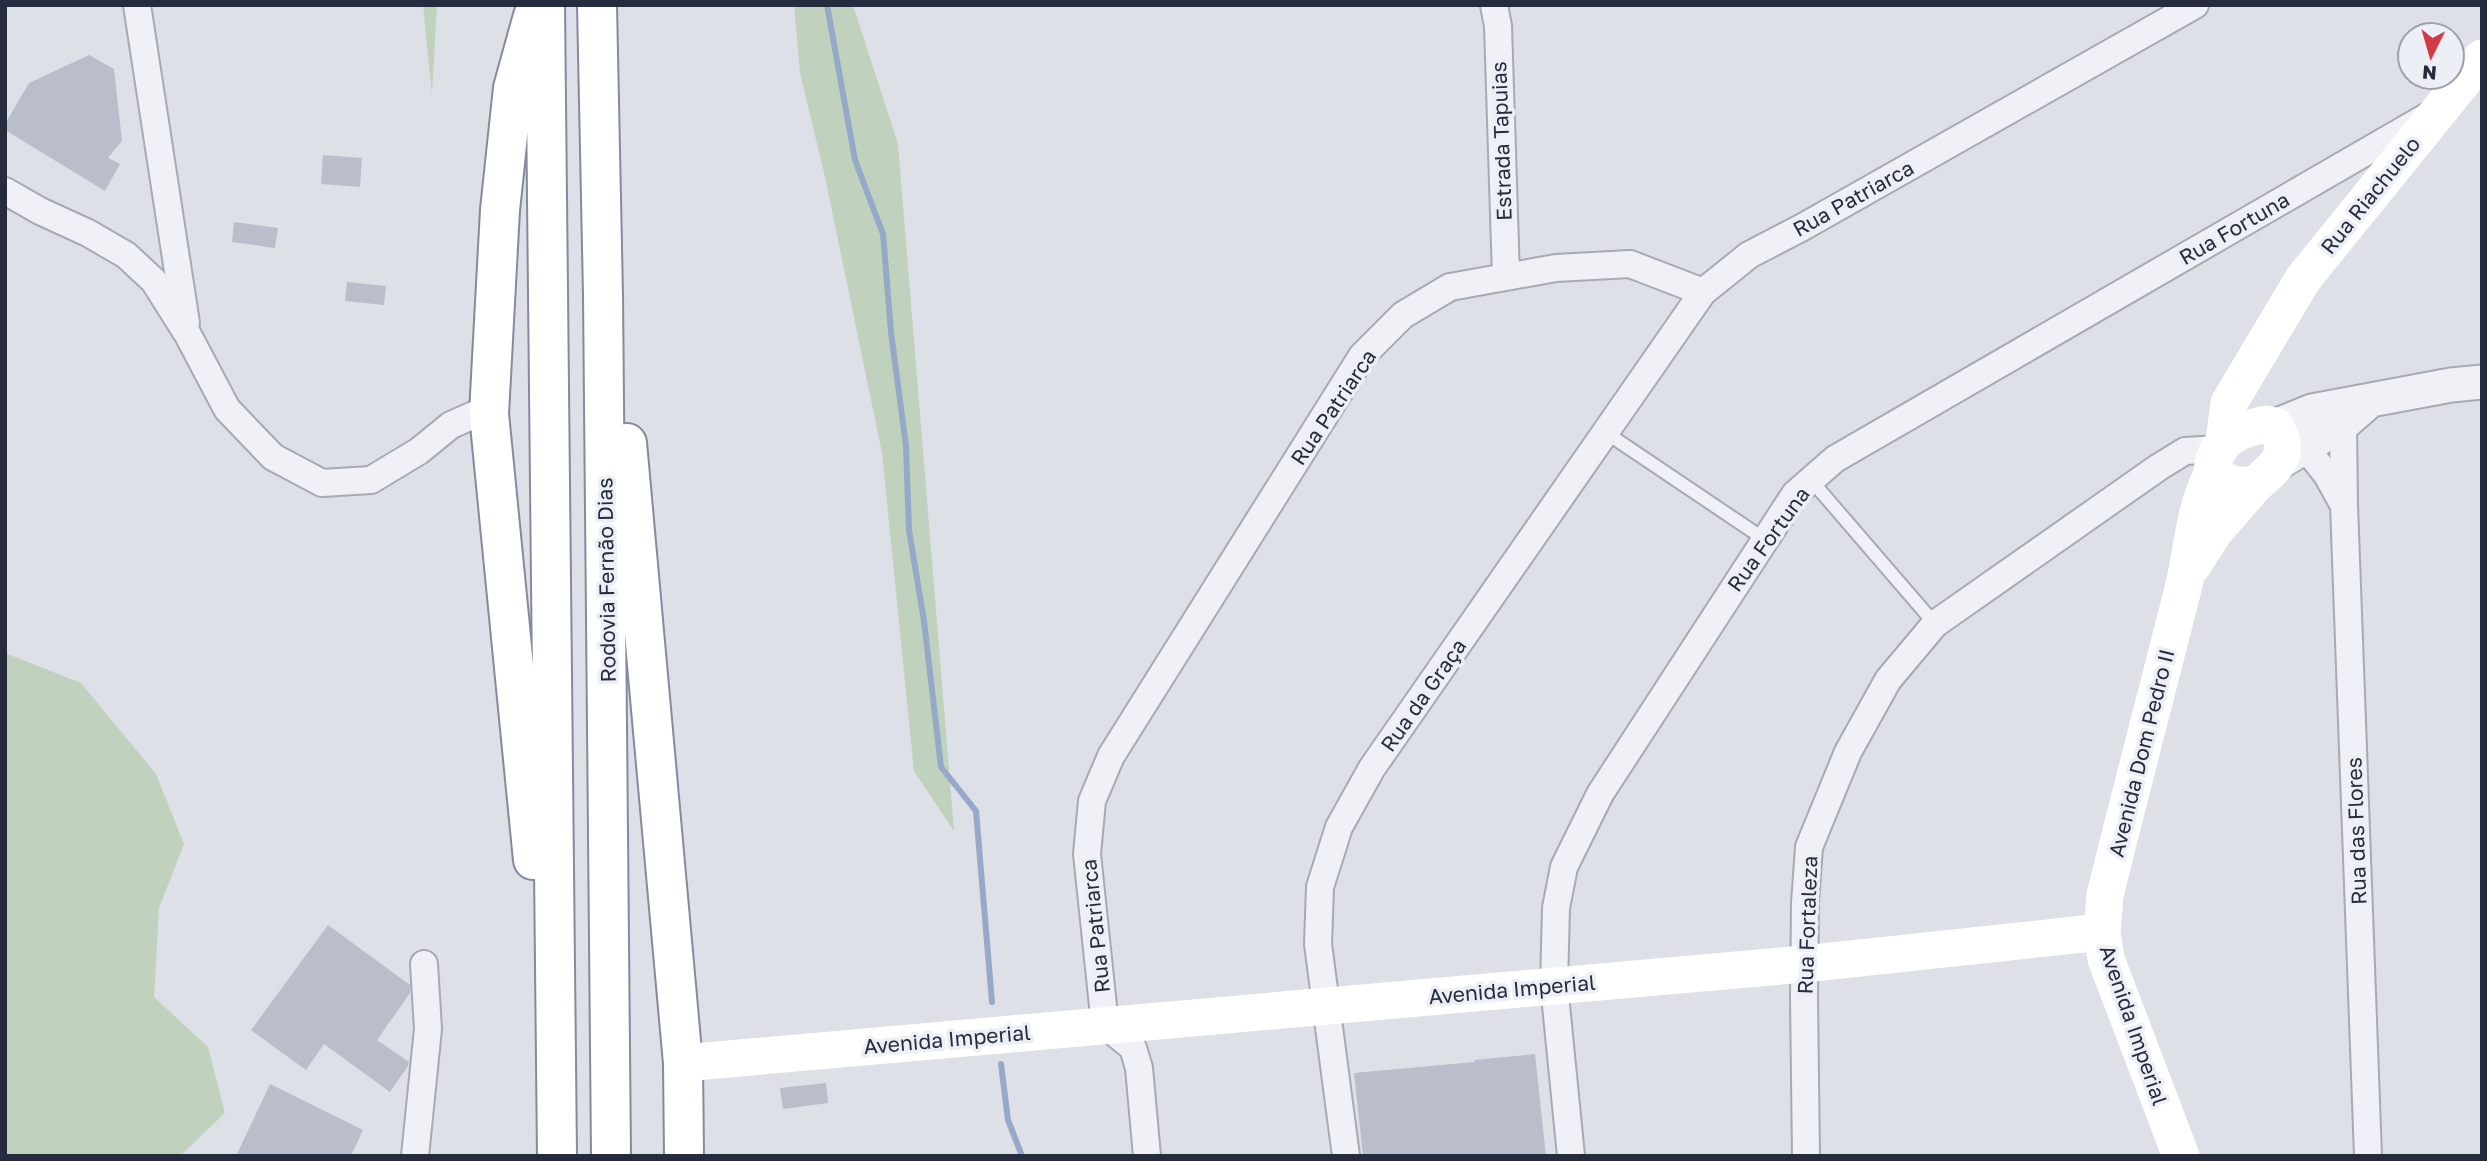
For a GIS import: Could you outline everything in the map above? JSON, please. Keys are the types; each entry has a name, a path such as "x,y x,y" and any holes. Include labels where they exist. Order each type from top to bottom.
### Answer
{"highway":[{"path":"536,5 513,88 500,210 489,414 522,763 556,1070"},
{"path":"545,5 557,1156"},
{"name":"Rodovia Fernão Dias","path":"597,5 603,295 611,1156"},
{"path":"603,295 629,457 683,1063 684,1156"}],"main road":[{"name":"Rua Riachuelo","path":"2217,458 2229,403 2266,337 2304,279 2482,58"},
{"name":"Rua Riachuelo","path":"2266,337 2258,383 2260,404 2271,425 2281,436 2283,449 2280,465"},
{"path":"2271,425 2251,427 2217,458 2225,483 2236,486 2280,465"},
{"name":"Avenida Dom Pedro II","path":"2102,932 2105,895 2186,575 2196,514 2217,458"},
{"name":"Avenida Dom Pedro II","path":"2186,575 2214,531 2280,465"},
{"name":"Avenida Imperial","path":"683,1063 1804,964 2102,932 2106,959 2181,1156"}],"street":[{"path":"137,5 188,335"},
{"name":"Estrada Tapuias","path":"1494,5 1506,277"},
{"name":"Rua Patriarca","path":"1105,1025 1087,854 1092,801 1111,756 1362,356 1403,316 1450,287 1556,268 1630,264 1703,292 1749,255 2195,5"},
{"name":"Rua Fortuna","path":"1571,1156 1554,985 1556,908 1564,867 1600,794 1795,494 1835,459 2439,110"},
{"path":"5,191 40,212 88,233 126,255 153,281 188,335 227,410 273,457 322,483 371,480 419,451 451,425 476,414 489,414"},
{"name":"Rua da Graça","path":"1346,1156 1318,944 1320,887 1339,827 1372,768 1703,292"},
{"name":"Avenida Dom Pedro II","path":"2271,425 2312,411 2451,385 2482,382"},
{"name":"Avenida Dom Pedro II","path":"2280,465 2343,424 2368,402"},
{"name":"Rua das Flores","path":"2343,424 2368,1156"},
{"name":"Rua Fortaleza","path":"1806,1156 1804,964 1809,847 1847,752 1888,680 1936,624 2159,467 2185,451 2217,458"},
{"name":"Rua das Flores","path":"2280,465 2327,475 2344,505"},
{"path":"415,1156 428,1029 424,964"},
{"path":"1105,1025 1133,1048 1139,1068 1147,1156"}],"lane":[{"path":"1605,432 1764,539"},
{"path":"1811,480 1936,624"}],"green space":[{"path":"423,5 437,5 432,94"},
{"path":"794,5 853,5 898,144 954,831 914,771 882,453 825,177 800,73"},
{"path":"5,653 81,683 156,774 184,844 159,908 154,997 208,1047 225,1113 180,1156 5,1156"}],"building":[{"path":"89,55 114,69 122,141 108,158 120,164 105,191 5,130 5,124 29,83"},
{"path":"323,155 362,158 360,187 321,184"},
{"path":"234,222 278,228 275,248 232,242"},
{"path":"347,282 386,286 384,305 345,301"},
{"path":"328,925 410,985 410,993 377,1040 409,1062 390,1092 324,1044 306,1070 251,1030"},
{"path":"1535,1054 1546,1156 1363,1156 1354,1073"},
{"path":"826,1083 828,1103 783,1109 780,1088"},
{"path":"270,1084 363,1130 351,1156 236,1156"}],"waterway":[{"path":"827,5 855,160 883,234 891,332 906,446 909,530 924,621 941,767 976,811 992,1002"},
{"path":"1001,1064 1008,1120 1022,1156"}]}
